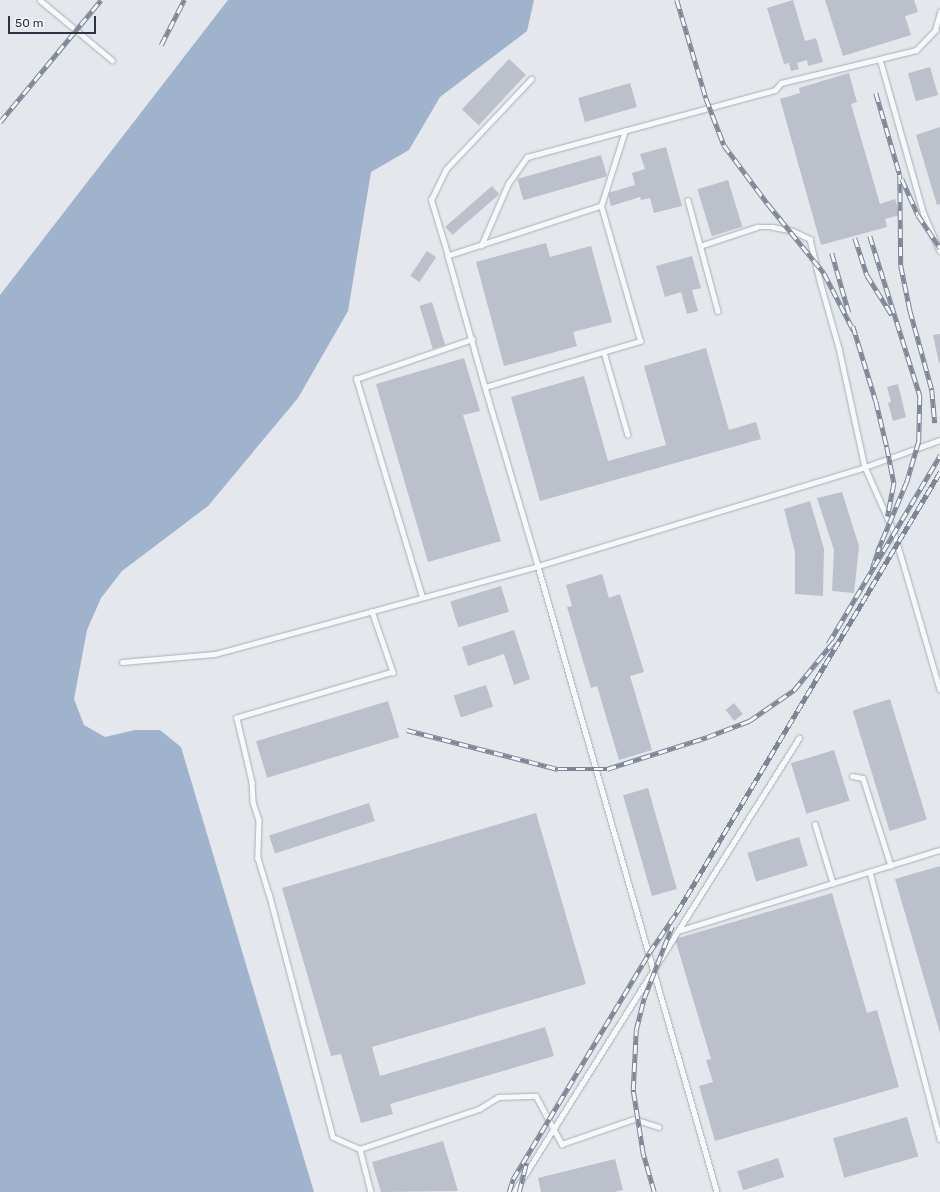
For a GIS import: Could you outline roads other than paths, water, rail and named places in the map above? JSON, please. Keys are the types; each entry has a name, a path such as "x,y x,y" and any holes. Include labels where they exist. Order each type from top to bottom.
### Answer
{"lane":[{"path":"40,0 112,60"},
{"path":"481,246 508,184 527,157 775,90 780,83 916,50 935,30 940,12"},
{"path":"880,59 924,214 940,251"},
{"path":"531,78 446,169 430,200 448,256 718,1192"},
{"path":"485,387 640,341 602,206 625,130"},
{"path":"688,200 718,311"},
{"path":"448,256 602,206"},
{"path":"700,246 757,228 765,227 793,231 810,239 839,348 865,467 894,532 940,689"},
{"path":"422,597 356,379 472,339"},
{"path":"604,352 628,435"},
{"path":"122,662 215,654 538,566 865,467 940,440"},
{"path":"372,611 393,672 237,718 252,782 253,802 259,820 258,858 269,894 333,1137 360,1149 479,1109 498,1097 536,1096 562,1144 634,1119 659,1127"},
{"path":"514,1192 799,738"},
{"path":"852,776 863,778 891,866"},
{"path":"815,824 833,883"},
{"path":"678,931 940,850"},
{"path":"870,872 940,1139"},
{"path":"360,1149 371,1192"}],"water":[{"path":"228,0 534,0 527,31 440,97 409,150 371,172 348,311 298,398 208,506 122,571 101,598 87,630 74,699 84,725 105,737 135,730 160,730 181,747 314,1192 0,1192 0,295"}],"railway":[{"path":"0,122 101,0"},
{"path":"161,45 184,0"},
{"path":"677,0 706,98 724,145 768,204 824,273 854,331"},
{"path":"876,93 900,175 901,266 910,310 932,390 935,423"},
{"path":"902,179 918,215 940,248"},
{"path":"870,236 920,396 919,441 907,482 878,551"},
{"path":"855,238 867,275 892,315"},
{"path":"832,253 849,313"},
{"path":"853,326 876,401 894,484 888,516"},
{"path":"828,644 940,455"},
{"path":"509,1192 513,1179 649,953 677,912 940,472"},
{"path":"872,569 879,547"},
{"path":"407,730 558,769 607,769 707,737 749,721 794,690 834,641"},
{"path":"654,1192 643,1154 633,1090 636,1030 644,998 672,926"},
{"path":"519,1192 526,1163"}]}
